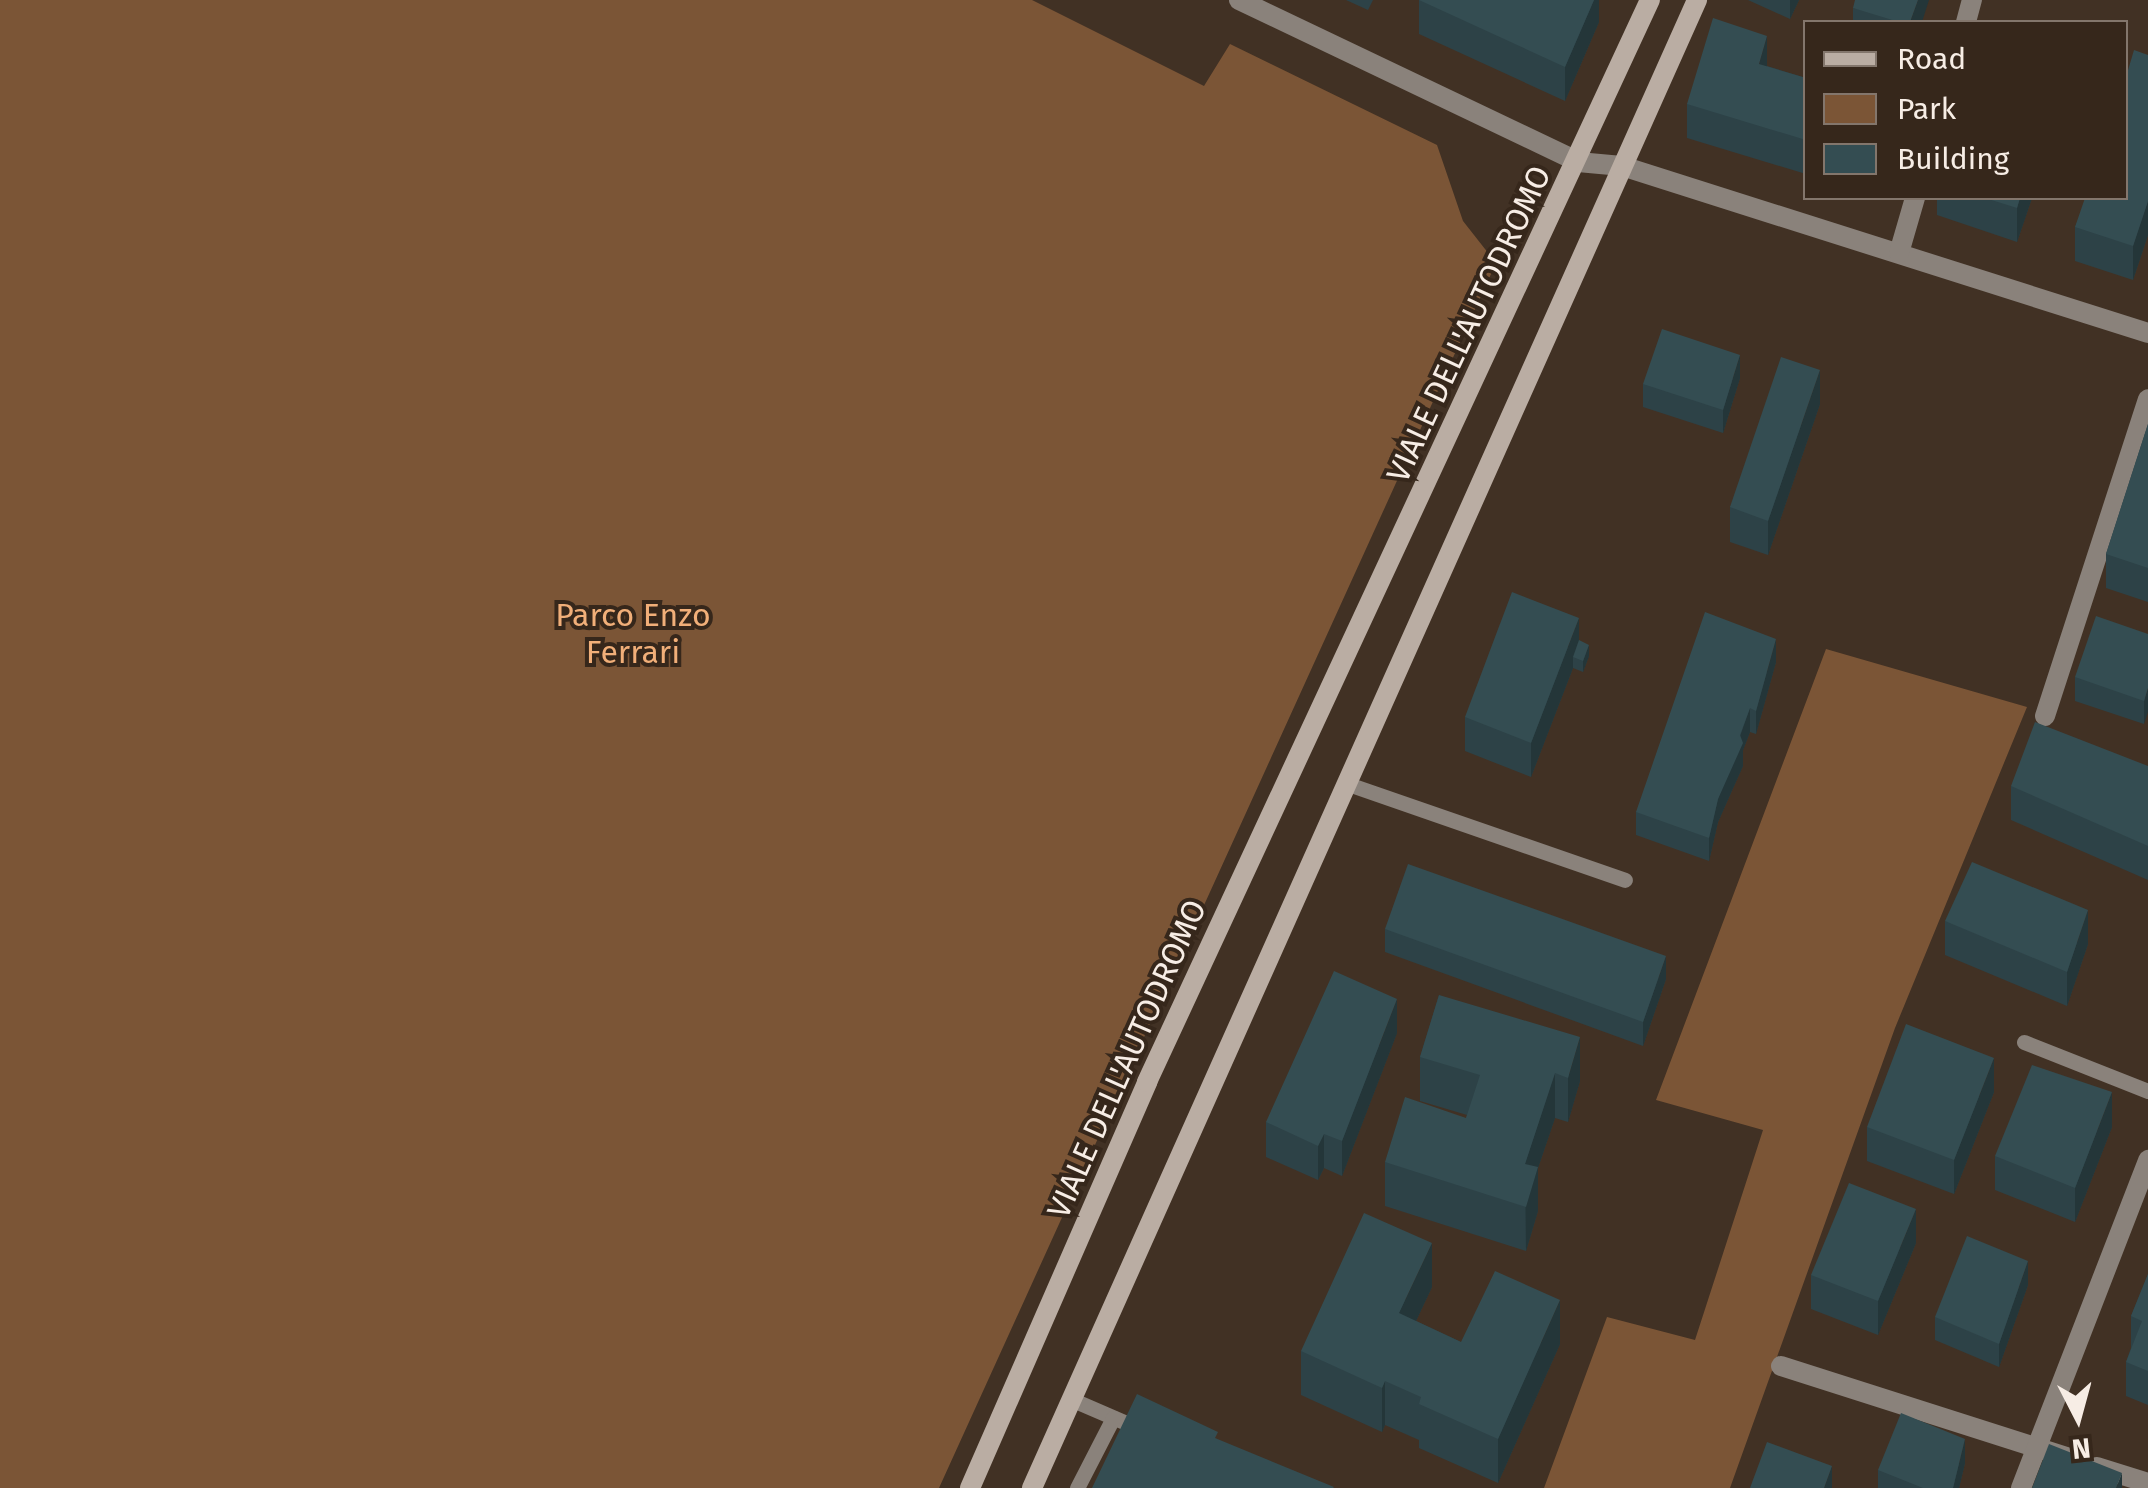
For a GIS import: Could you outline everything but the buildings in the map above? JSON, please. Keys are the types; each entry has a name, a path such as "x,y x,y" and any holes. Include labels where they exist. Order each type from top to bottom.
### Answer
{"street":[{"path":"1239,0 1578,162 1650,0"},
{"path":"1032,1488 1696,0"},
{"name":"VIALE DELL'AUTODROMO","path":"970,1488 1148,1082 1578,162 1622,166 2148,333"},
{"path":"1899,253 1914,200"},
{"path":"2045,716 2148,399"},
{"path":"2020,1488 2148,1160"},
{"path":"1781,1366 2148,1483"}],"lane":[{"path":"1348,784 1625,880"},
{"path":"2024,1042 2148,1092"},
{"path":"1074,1400 1148,1432"},
{"path":"1077,1488 1112,1418"}],"green space":[{"name":"Parco Enzo Ferrari","path":"0,0 1032,0 1204,86 1230,44 1437,145 1463,221 1496,263 939,1488 0,1488"},
{"path":"1826,649 2027,707 1895,1028 1730,1488 1544,1488 1607,1317 1695,1340 1763,1130 1656,1100"}]}
